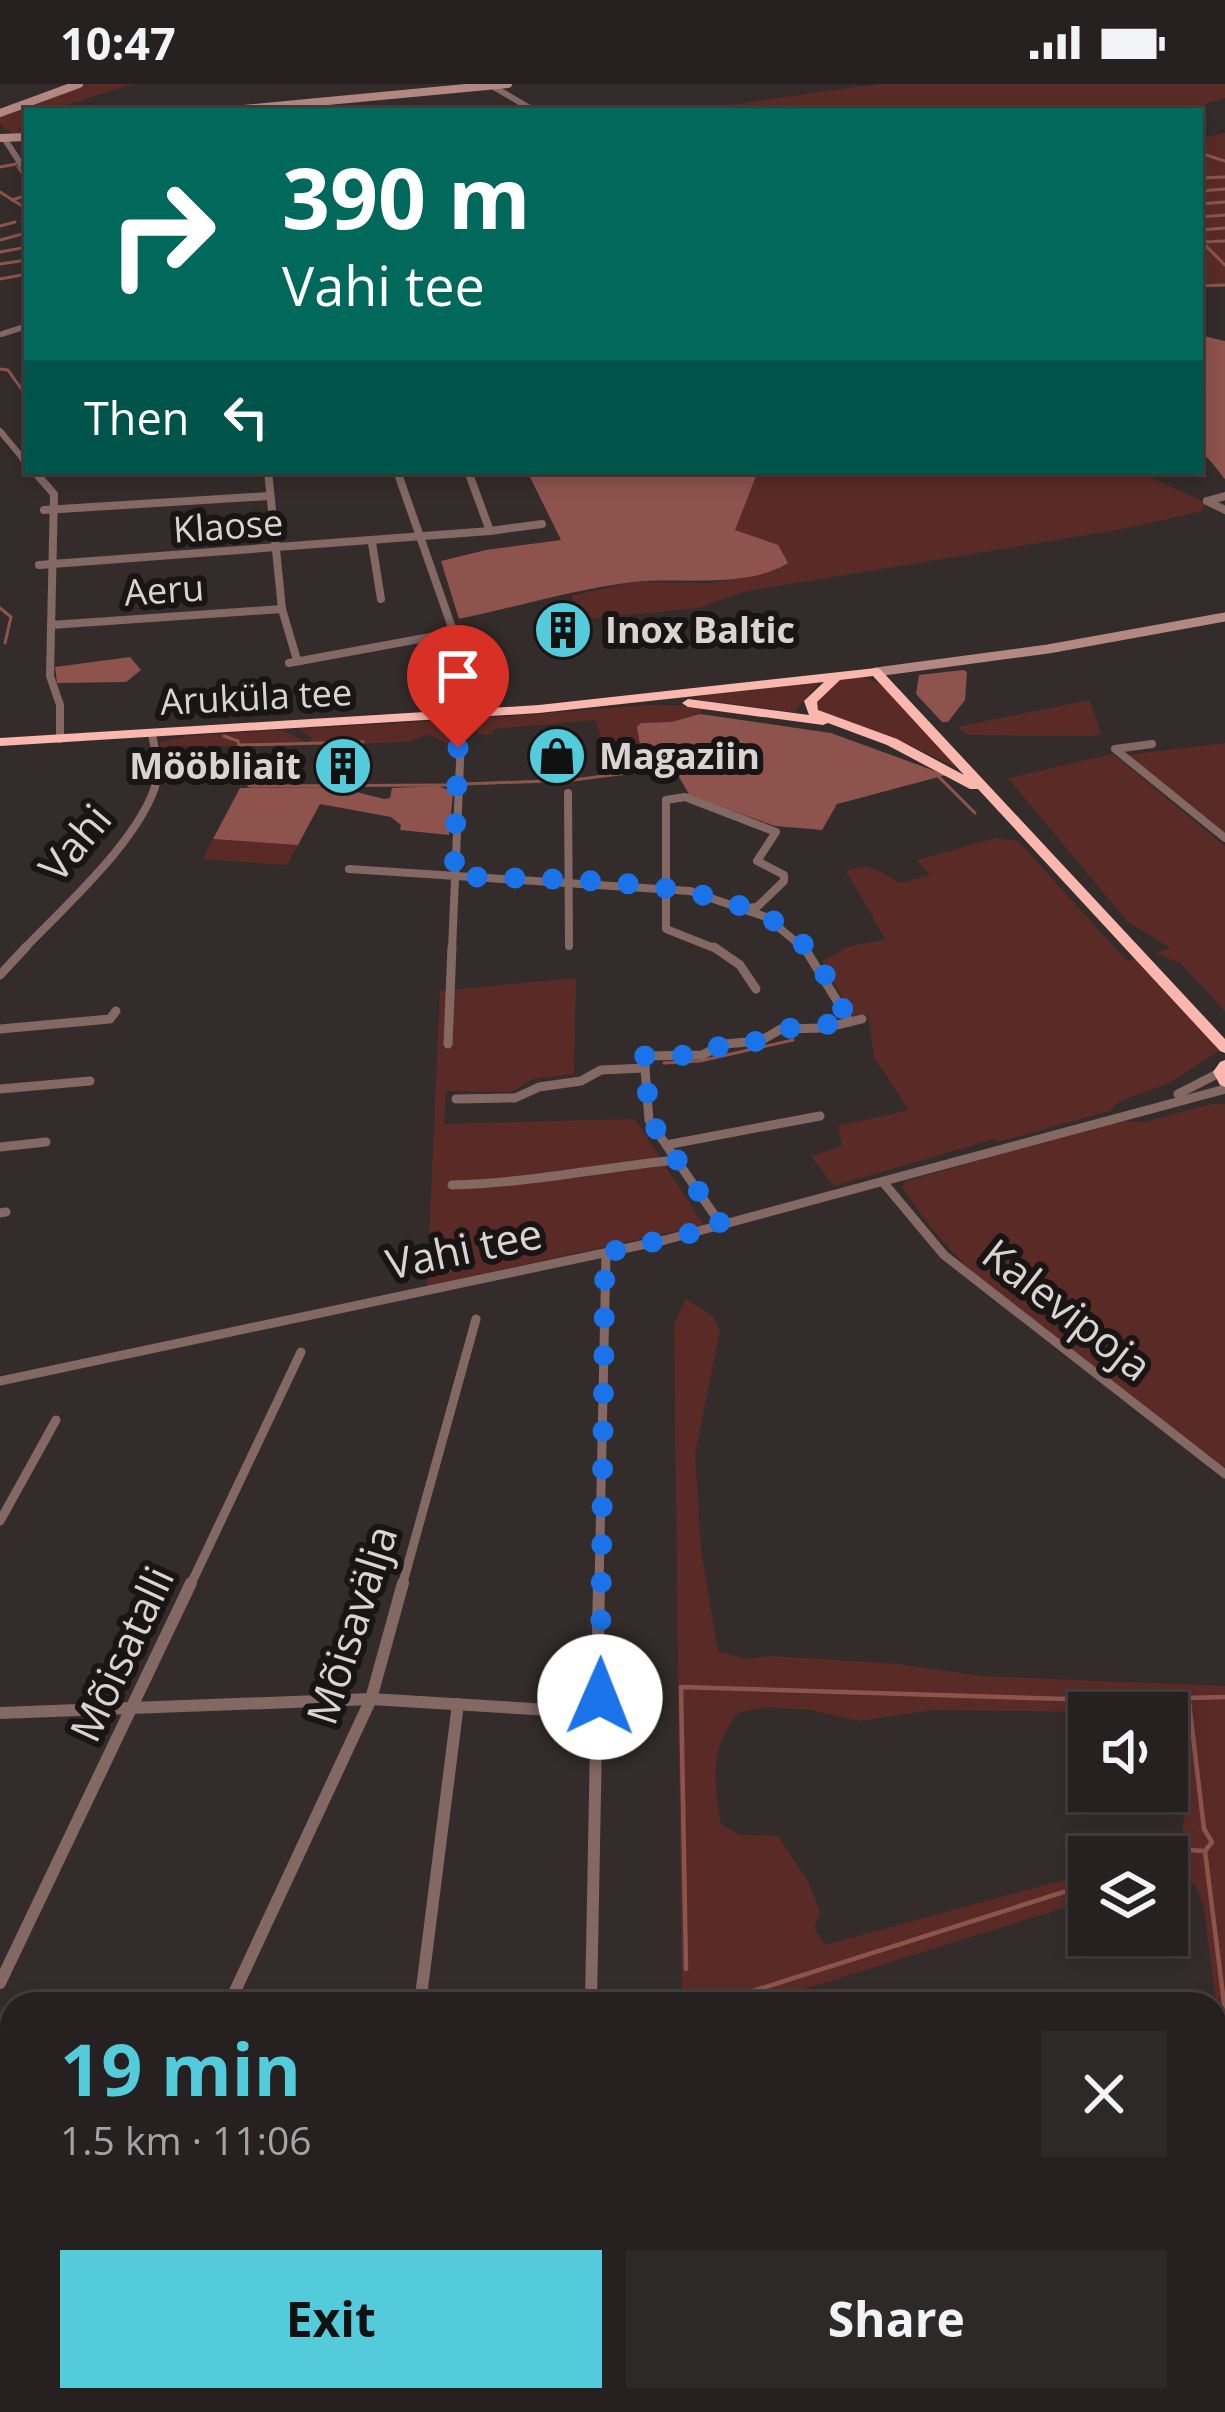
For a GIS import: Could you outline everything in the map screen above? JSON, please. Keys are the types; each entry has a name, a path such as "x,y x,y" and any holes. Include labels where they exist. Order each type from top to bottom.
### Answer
{"highway":[{"path":"585,705 876,671 1225,1048"},
{"path":"836,676 810,701 812,712 959,775 1020,824"},
{"name":"Aruküla tee","path":"0,743 585,705"},
{"path":"585,705 722,705 793,714 864,731"},
{"path":"1188,1005 1225,1036"}],"main road":[{"path":"0,113 79,84"},
{"path":"255,108 508,84"},
{"path":"895,687 904,672 1225,617"},
{"path":"876,671 976,659"}],"street":[{"path":"492,86 530,108"},
{"path":"2,138 21,164"},
{"path":"0,431 24,459"},
{"path":"37,474 54,494 48,548 52,564 50,676 60,705 60,739"},
{"path":"268,474 282,609 293,661 452,633"},
{"path":"398,474 482,713"},
{"path":"469,474 490,531"},
{"path":"49,510 269,496"},
{"path":"1225,496 1207,501 1225,511"},
{"name":"Klaose","path":"39,565 372,543 542,524"},
{"path":"372,543 381,599"},
{"name":"Aeru","path":"51,626 282,609"},
{"path":"448,1044 462,714"},
{"name":"Vahi","path":"0,975 122,838 146,803 158,776 152,734"},
{"path":"1152,744 1114,748 1225,838"},
{"path":"568,793 569,946"},
{"path":"742,907 757,907 784,881 784,874 760,865 757,855 776,832 685,797 666,800 665,929 700,938 725,953 750,976 756,989"},
{"path":"350,869 662,886 742,907 801,941 850,1022"},
{"path":"0,1029 110,1019 116,1011"},
{"path":"456,1099 515,1098 539,1087 581,1081 601,1070 702,1055 724,1044 760,1041 782,1029 862,1019"},
{"path":"644,1062 650,1120 722,1226"},
{"name":"Vahi tee","path":"1145,1107 1224,1077"},
{"name":"Vahi tee","path":"0,1381 722,1226 1145,1107 1224,1077"},
{"path":"0,1089 90,1082"},
{"path":"666,1145 820,1116"},
{"path":"0,1147 46,1142"},
{"path":"452,1185 528,1183 590,1169 676,1160"},
{"name":"Kalevipoja","path":"883,1182 958,1268 1225,1474"},
{"path":"591,1992 605,1253"},
{"name":"Mõisavälja","path":"235,1992 371,1700 476,1319"},
{"name":"Mõisatalli","path":"0,1983 301,1352"},
{"path":"0,1521 56,1420"},
{"path":"0,1713 371,1700 599,1714"},
{"path":"422,1992 458,1704"}],"shaded area":[{"path":"85,84 132,84 63,108 24,108 24,125 18,129 24,136 14,136 0,124 0,116"},
{"path":"878,84 1225,84 1225,98 1192,108 706,108"},
{"path":"1225,133 1225,284 1203,285 1203,137"},
{"path":"1203,336 1225,341 1225,477 1203,453"},
{"path":"528,474 757,474 735,530 778,545 788,563 733,579 611,585 459,619 441,561 561,540"},
{"path":"757,474 1143,474 1206,503 1202,511 1123,529 743,592 698,608 587,619 571,596 635,582 711,583 778,570 778,545 734,530"},
{"path":"130,657 141,670 126,682 57,683 55,667"},
{"path":"967,672 965,700 948,722 942,722 916,694 919,675"},
{"path":"862,677 886,686 961,770 816,709 814,703 840,680"},
{"path":"819,683 794,712 694,699 702,696"},
{"path":"1090,700 1101,734 967,735 957,727"},
{"path":"647,705 703,706 700,714 671,722 641,723 643,762 673,766 611,774 596,720 493,729 493,734 476,735 466,744 478,732 468,730 476,719"},
{"path":"700,714 831,733 946,775 837,804 822,830 775,826 690,796 671,763 643,763 637,727 641,723"},
{"path":"450,720 455,726 449,745 429,734 407,742 160,747 160,742 188,736 282,730 306,742 312,739 300,729"},
{"path":"1225,743 1225,832 1127,755"},
{"path":"1113,754 1225,846 1225,1011 1180,963 1155,953 1171,948 1128,922 1008,778"},
{"path":"438,786 453,792 449,835 400,830 401,825 391,817 320,804 298,845 213,839 240,788 337,787 384,799 390,798 392,788"},
{"path":"995,838 1018,841 1127,961 1139,958 1219,1051 1169,1083 1118,1102 1110,1111 834,1186 811,1156 842,1146 838,1126 909,1110 874,1057 868,1014 853,1016 822,961 850,946 886,940 846,871 868,867 900,883 930,875 917,860"},
{"path":"213,839 298,845 287,865 203,859"},
{"path":"576,978 574,1074 533,1079 511,1092 446,1091 444,1124 635,1119 704,1225 427,1286 440,991"},
{"path":"1225,1104 1225,1467 1008,1305 933,1229 903,1188 904,1182 1115,1121 1145,1122"},
{"path":"686,1299 713,1316 720,1330 695,1455 701,1549 718,1651 745,1659 770,1656 897,1664 981,1676 1225,1686 1225,1992 1215,1992 1204,1908 1188,1880 1188,1836 1181,1836 1184,1812 1188,1812 1188,1692 1068,1692 1068,1712 932,1710 860,1721 811,1710 765,1707 738,1713 722,1740 716,1766 721,1824 740,1835 778,1836 808,1881 820,1912 814,1928 825,1945 1068,1879 1068,1907 794,1992 682,1992 674,1324"}],"waterway":[{"path":"1203,154 1225,161"},
{"path":"0,167 16,164"},
{"path":"18,167 24,176"},
{"path":"1203,178 1225,177"},
{"path":"1203,191 1225,189"},
{"path":"0,192 12,200"},
{"path":"12,200 24,196"},
{"path":"12,200 24,207"},
{"path":"1203,204 1225,202"},
{"path":"1203,217 1225,215"},
{"path":"0,226 15,222"},
{"path":"1203,230 1225,228"},
{"path":"0,240 24,234"},
{"path":"1203,242 1225,241"},
{"path":"1203,243 1225,265"},
{"path":"0,252 24,248"},
{"path":"0,264 24,260"},
{"path":"0,279 24,275"},
{"path":"1203,286 1225,285"},
{"path":"0,369 8,370 24,393"},
{"path":"1203,380 1225,399"},
{"path":"1203,448 1225,477"},
{"path":"0,608 11,617 5,643"},
{"path":"224,736 238,741 245,782 250,786 450,785"},
{"path":"239,745 363,742"},
{"path":"464,784 573,780 783,753 842,801 937,775 975,813"},
{"path":"664,1063 700,1061 793,1040"},
{"path":"686,1969 681,1687 1068,1699"},
{"path":"1188,1698 1225,1697"},
{"path":"1189,1702 1204,1829 1212,1842 1205,1851"},
{"path":"1188,1851 1205,1851"},
{"path":"1205,1851 1223,1992"},
{"path":"750,1992 1068,1891"}],"place":[{"name":"Inox Baltic","path":"563,630"},
{"name":"Magaziin","path":"557,756"},
{"name":"Mööbliait","path":"343,766"}],"route":[{"path":"458,748 454,876 662,886 742,907 801,941 850,1022 782,1029 760,1041 724,1044 702,1055 644,1056 650,1120 722,1226 605,1253 600,1697"}]}
